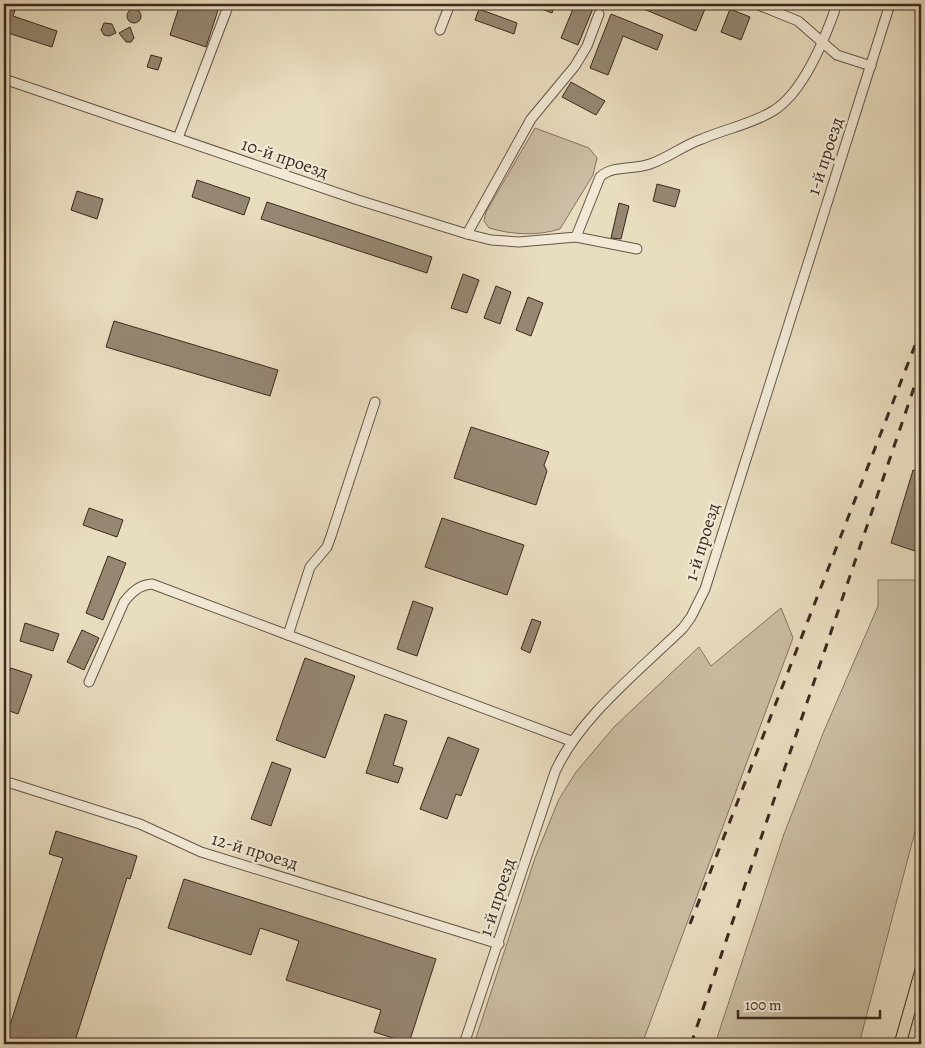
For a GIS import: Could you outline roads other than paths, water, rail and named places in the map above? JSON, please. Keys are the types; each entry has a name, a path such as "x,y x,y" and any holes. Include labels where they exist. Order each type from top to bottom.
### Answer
{"main road":[{"path":"900,1044 921,970"}],"street":[{"path":"178,138 229,4"},
{"path":"440,30 450,4"},
{"path":"756,4 798,20 837,55 871,66"},
{"path":"576,237 600,177 605,172 613,169 641,167 655,162 699,140 760,118 775,110 787,98 804,75 823,43 838,4"},
{"name":"1-й проезд","path":"464,1044 555,772 571,741 683,628 699,603 890,4"},
{"path":"467,234 531,120 575,66 587,46 599,14"},
{"name":"10-й проезд","path":"4,79 358,200 467,234 491,240 519,242 576,237 637,249"},
{"path":"288,635 310,567 326,547 331,536 375,402"},
{"path":"89,682 124,602 144,584 152,584 571,741"},
{"name":"12-й проезд","path":"4,781 140,824 200,852 499,944"}],"railway":[{"path":"690,924 921,330"},
{"path":"691,1044 921,367"}]}
